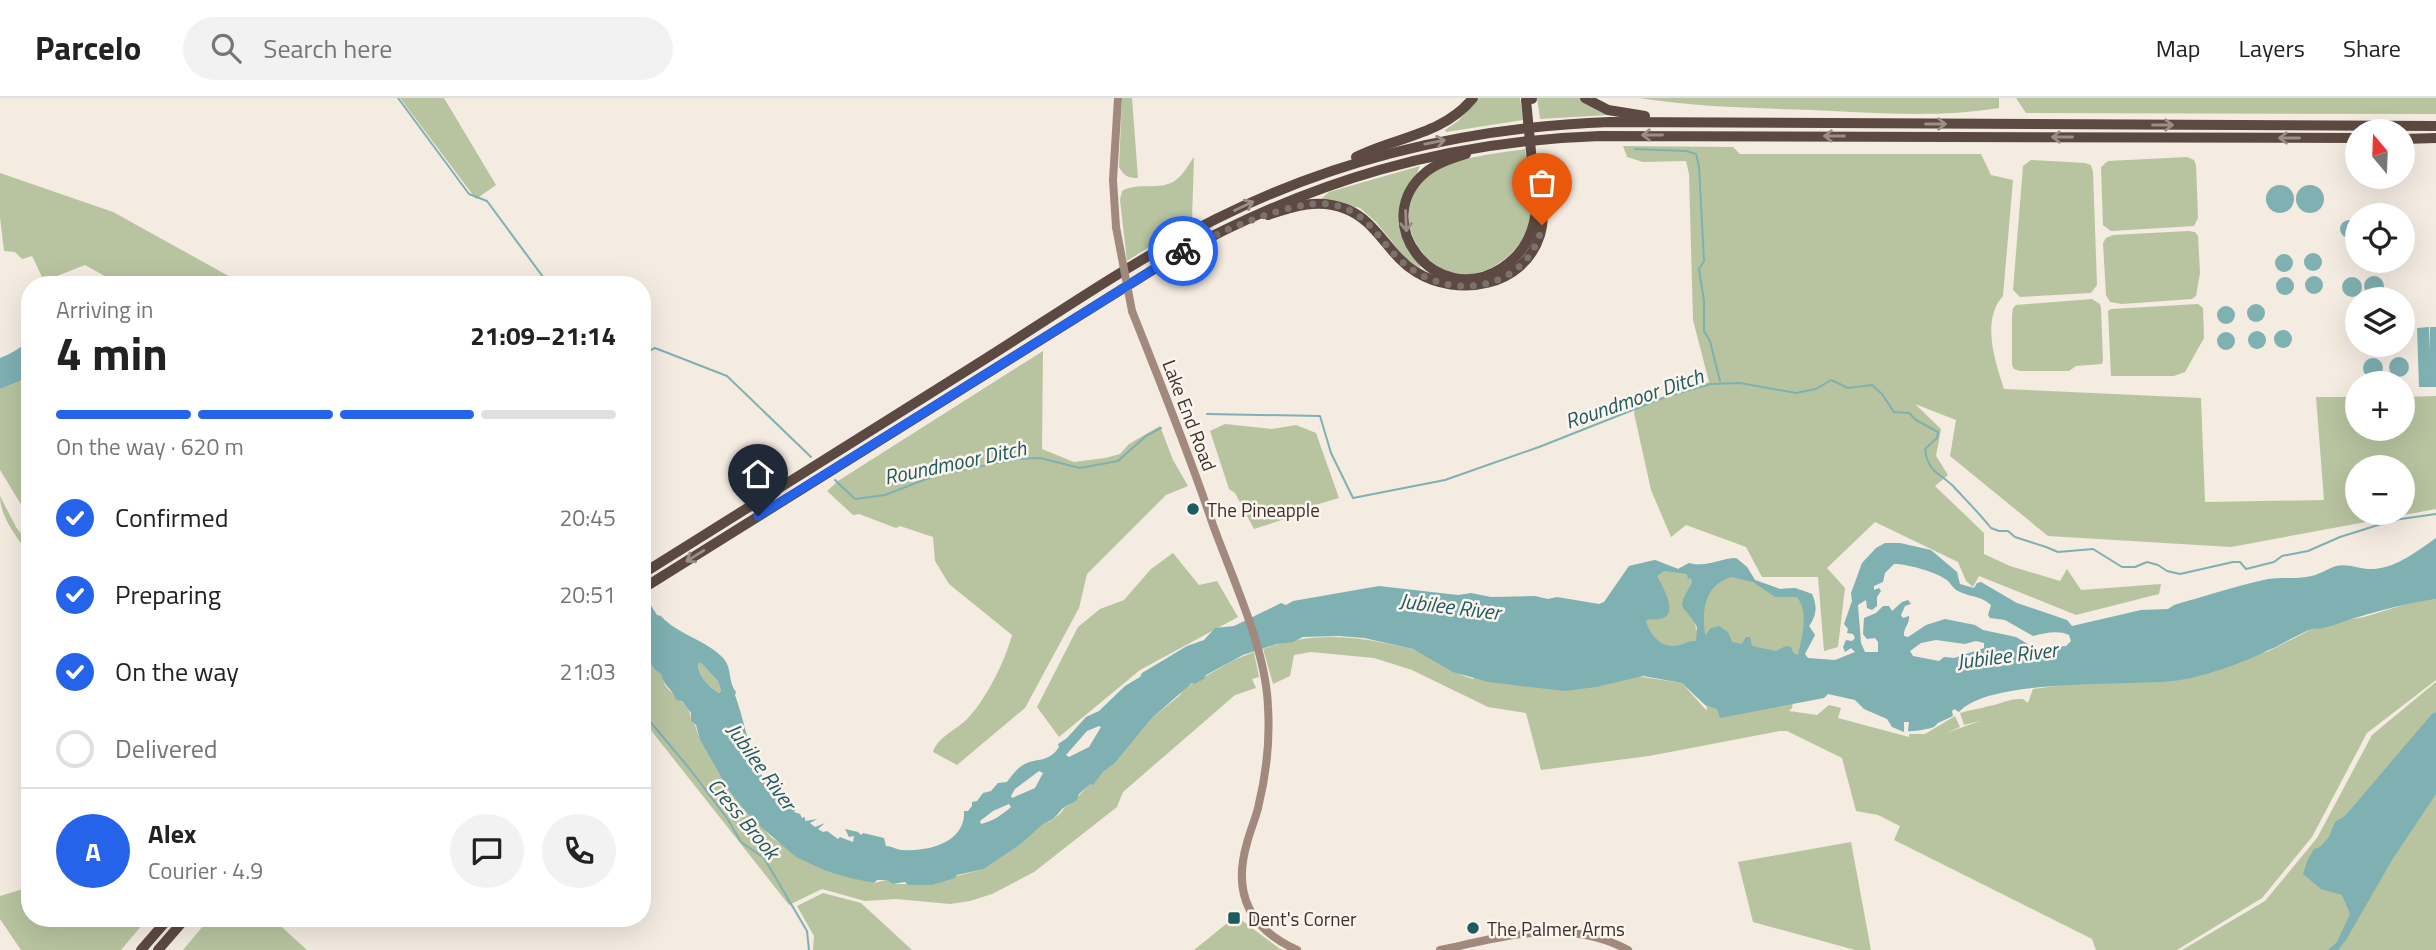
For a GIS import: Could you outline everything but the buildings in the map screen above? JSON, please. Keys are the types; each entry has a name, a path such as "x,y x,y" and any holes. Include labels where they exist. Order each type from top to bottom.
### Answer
{"highway":[{"path":"651,568 1165,247 1251,202 1370,150 1439,126 1474,98"},
{"path":"1585,98 1616,113 1721,122"},
{"path":"1212,235 1298,205 1331,204 1364,219 1399,259 1418,273 1451,285 1483,284 1504,277 1526,260 1541,232 1542,214 1529,99"},
{"path":"1322,173 1415,146 1509,130 1589,123 2436,126"},
{"path":"651,584 1133,281 1212,235 1280,203 1369,171 1436,154 1506,142 1571,137 2345,138"},
{"path":"2415,139 2436,138"},
{"path":"1506,142 1447,160 1429,169 1419,178 1408,198 1404,220 1409,241 1418,258 1436,272 1461,280 1485,276 1510,262 1523,247 1533,227 1536,171"},
{"path":"141,950 161,927"},
{"path":"158,950 178,927"}],"main road":[{"name":"Lake End Road","path":"1118,98 1113,180 1116,227 1132,311 1206,501 1260,655 1268,708 1268,738 1258,807 1243,861 1242,885 1245,901 1265,931 1281,943 1297,950"},
{"path":"1440,950 1492,938 1547,930 1592,936 1628,950"}],"green space":[{"path":"400,98 444,98 496,185 476,199"},
{"path":"1122,98 1132,98 1138,178 1127,176 1119,167"},
{"path":"1479,98 1520,98 1523,120 1446,132 1445,130 1458,121"},
{"path":"1537,98 1580,98 1608,115 1540,119"},
{"path":"1639,98 1999,98 1999,108 1953,113 1882,113 1725,107"},
{"path":"2016,98 2436,98 2436,114 2026,113"},
{"path":"1623,146 1733,147 1740,154 1981,154 1991,175 2013,180 2003,296 1996,306 1991,329 1994,354 2004,389 2201,398 2205,502 2324,500 2316,397 2345,397 2345,441 2415,441 2415,397 2436,396 2436,509 2415,513 2415,455 2345,455 2345,525 2350,525 2231,547 2048,536 1950,456 1956,420 1915,404 1941,429 1936,456 1948,475 1935,486 1984,533 1984,554 2010,566 2060,581 2067,569 2081,590 2161,584 2159,594 2076,615 1979,576 1973,587 1966,581 1958,562 1875,522 1827,568 1845,588 1838,647 1824,651 1818,577 1762,577 1746,547 1686,525 1671,537 1651,490 1634,413 1636,406 1709,382 1693,320 1689,174 1686,161 1643,162 1627,157"},
{"path":"1525,149 1531,205 1529,223 1519,245 1502,261 1478,273 1455,273 1435,264 1420,249 1411,230 1409,209 1416,189 1433,172 1455,162"},
{"path":"1194,157 1192,220 1127,261 1120,200 1122,191 1169,184 1181,175"},
{"path":"2187,157 2194,160 2196,165 2198,218 2194,226 2111,231 2103,225 2101,167 2108,161"},
{"path":"2031,160 2091,165 2097,285 2091,293 2020,297 2013,290 2023,166"},
{"path":"1420,166 1402,207 1421,269 1405,258 1376,222 1360,208 1321,199 1329,192"},
{"path":"0,173 113,212 229,276 105,276 85,265 57,276 42,276 32,256 22,259 15,252 4,251 0,217"},
{"path":"2195,232 2198,236 2200,273 2196,296 2192,299 2122,304 2110,302 2106,295 2103,243 2106,238 2113,235"},
{"path":"2092,299 2100,304 2101,308 2102,364 2076,366 2069,371 2014,369 2012,316 2016,305"},
{"path":"2198,304 2203,308 2204,338 2185,372 2174,376 2111,376 2108,311"},
{"path":"1043,351 1042,449 1074,462 1105,458 1120,454 1129,444 1160,426 1173,460 1188,486 1166,495 1087,574 1079,608 1025,708 957,765 933,752 935,746 964,722 982,700 1000,667 1012,635 949,584 935,561 933,537 900,526 896,528 859,514 853,515 827,491 838,481"},
{"path":"21,381 21,504 0,470 0,389"},
{"path":"1225,424 1272,429 1296,425 1316,433 1339,498 1295,511 1288,518 1254,529 1235,493 1229,489 1210,431"},
{"path":"0,496 21,533 21,543 6,520"},
{"path":"1173,553 1199,585 1217,581 1238,617 1140,670 1059,737 1037,707 1078,627 1100,609 1124,600 1151,569"},
{"path":"1736,558 1747,567 1755,580 1780,589 1795,588 1812,594 1815,610 1809,626 1815,635 1798,657 1777,656 1703,642 1693,617 1699,639 1697,643 1680,647 1656,645 1604,603 1629,566 1655,560 1678,569 1689,563 1707,564"},
{"path":"2436,599 2436,680 2367,733 2312,837 2262,898 2177,950 2096,950 2092,939 1894,840 1900,826 1878,815 1856,811 1842,758 1787,731 1649,756 1541,770 1526,713 1488,707 1412,670 1374,658 1311,652 1294,655 1290,676 1273,684 1263,649 1294,640 1341,637 1412,649 1473,679 1478,674 1630,675 1682,683 1707,711 1706,704 1794,696 1789,711 1817,715 1829,705 1841,708 1838,718 1909,737 1909,734 1925,734 1955,716 1960,727 1946,733 1980,721 1964,725 1960,713 2014,699 2023,699 2028,703 2033,689 2078,683 2118,682 2267,652 2314,628 2325,628 2410,603"},
{"path":"1254,652 1259,677 1252,679 1256,688 1235,695 1123,792 1117,807 1034,872 992,894 950,904 896,899 865,901 822,889 789,905 651,730 651,665 661,674 668,689 688,710 700,740 729,791 772,838 826,871 874,883 886,880 893,884 926,884 984,869 1021,844 1044,822 1049,822 1061,813 1090,783 1093,784 1115,763 1152,718 1185,688 1234,660"},
{"path":"701,663 718,681 721,691 719,693 702,677 698,668"},
{"path":"2436,682 2436,950 2182,950 2265,901 2317,838 2372,735"},
{"path":"1851,842 1871,950 1855,950 1753,922 1738,862"},
{"path":"21,890 21,927 140,927 121,950 21,950 0,919 0,896"},
{"path":"823,893 861,903 912,950 813,950 814,936 797,906"},
{"path":"1236,916 1280,949 1284,950 1194,950"},
{"path":"202,927 282,927 307,950 183,950"}],"water":[{"path":"2280,185 2290,189 2294,199 2290,209 2280,213 2270,209 2266,199 2270,189"},
{"path":"2310,185 2320,189 2324,199 2320,209 2310,213 2300,209 2296,199 2300,189"},
{"path":"2345,220 2345,238 2340,233"},
{"path":"2309,253 2317,253 2322,262 2320,269 2309,271 2304,266 2304,258"},
{"path":"2280,254 2288,254 2293,263 2291,270 2280,272 2275,267 2275,259"},
{"path":"2310,276 2318,276 2323,285 2321,292 2310,294 2305,289 2305,281"},
{"path":"2374,276 2383,282 2384,287 2364,286 2367,279"},
{"path":"2281,277 2289,277 2294,286 2292,293 2281,295 2276,290 2276,282"},
{"path":"2348,278 2356,278 2362,287 2345,287 2345,294 2343,291 2343,283"},
{"path":"2252,304 2260,304 2265,313 2263,320 2252,322 2247,317 2247,309"},
{"path":"2222,306 2230,306 2235,315 2233,322 2222,324 2217,319 2217,311"},
{"path":"2429,327 2430,352 2430,327 2436,327 2436,387 2419,387 2417,328"},
{"path":"2279,330 2287,330 2292,339 2290,346 2279,348 2274,343 2274,335"},
{"path":"2253,331 2261,331 2266,340 2264,347 2253,349 2248,344 2248,336"},
{"path":"2222,332 2230,332 2235,341 2233,348 2222,350 2217,345 2217,337"},
{"path":"21,347 21,381 0,389 0,358"},
{"path":"2395,358 2403,358 2408,363 2408,371 2390,371 2390,363"},
{"path":"2369,359 2377,359 2382,364 2382,371 2364,371 2364,364"},
{"name":"Jubilee River","path":"2436,538 2436,599 2368,614 2326,628 2312,629 2247,660 2196,677 2173,681 2060,686 1999,694 1975,701 1959,712 1954,709 1953,716 1931,728 1908,731 1909,722 1904,722 1904,732 1892,727 1887,719 1864,709 1855,700 1828,694 1824,698 1720,718 1717,709 1705,705 1682,683 1643,676 1565,691 1488,682 1453,672 1413,649 1364,638 1303,637 1243,655 1206,675 1204,679 1192,683 1152,718 1093,785 1090,784 1079,794 1077,800 1044,823 1021,844 984,869 957,875 932,885 908,885 905,882 893,884 886,880 877,880 874,883 826,871 796,857 754,821 729,791 700,740 696,725 691,721 691,713 682,701 676,700 661,674 651,665 651,605 657,615 724,659 736,692 748,741 761,774 771,789 786,803 793,802 793,805 789,806 796,809 794,812 802,818 805,817 805,821 817,819 810,823 815,827 825,823 818,829 827,831 838,839 840,837 853,842 854,836 849,837 845,829 861,835 863,833 884,838 886,846 912,850 933,847 952,838 959,831 964,811 968,811 972,802 977,801 983,793 991,791 998,783 1007,782 1023,765 1051,756 1059,747 1058,744 1086,717 1099,711 1142,673 1187,646 1204,640 1215,628 1234,626 1281,603 1286,605 1293,601 1379,586 1458,595 1471,593 1491,597 1557,597 1599,604 1604,602 1629,566 1655,560 1678,569 1689,563 1707,564 1736,558 1747,567 1755,580 1780,589 1795,588 1812,594 1815,610 1809,626 1815,635 1805,654 1808,658 1835,660 1855,652 1851,648 1845,652 1843,647 1846,640 1852,641 1855,638 1853,634 1847,633 1848,629 1844,624 1852,601 1851,593 1862,563 1876,548 1885,543 1900,543 1931,550 1957,572 1960,584 1974,588 1981,582 2017,603 2067,620 2072,626 2141,610 2168,609 2174,605 2268,579 2310,576 2346,565 2382,568 2407,558","holes":["1894,564 1922,569 1948,581 1958,591 1987,602 1991,605 1988,615 1990,618 2005,620 2033,636 2060,633 2069,635 2071,641 2066,646 2036,649 2016,637 1945,619 1926,625 1908,637 1904,636 1909,616 1903,618 1901,615 1905,606 1911,604 1908,600 1892,611 1889,606 1883,606 1876,613 1864,618 1863,634 1867,639 1875,638 1878,642 1878,652 1865,652 1861,643 1858,605 1866,600 1867,608 1872,610 1877,606 1877,597 1881,591 1879,588 1874,590 1874,586 1883,582 1885,573","1664,571 1687,574 1688,579 1691,578 1692,583 1682,604 1697,627 1696,641 1668,645 1663,644 1651,632 1646,621 1666,617 1669,612 1668,599 1657,576","1731,577 1753,582 1775,597 1797,597 1804,617 1798,655 1793,653 1791,647 1786,646 1776,651 1752,646 1750,637 1746,637 1742,644 1732,642 1728,632 1719,626 1711,628 1705,635 1707,600 1715,586","1936,640 1965,644 1976,641 1984,643 1984,648 1954,658 1944,657 1939,661 1913,656 1910,651 1921,643","701,663 718,681 721,691 719,693 705,681 698,664","1101,727 1089,747 1069,757 1066,755 1087,731","1039,771 1043,773 1035,788 1012,798 1015,789","1009,804 1011,807 981,824 980,821"]},
{"path":"2436,712 2436,794 2392,860 2346,940 2338,950 2328,950 2337,942 2350,914 2342,895 2321,889 2303,874 2308,859 2314,849 2320,847 2329,837 2335,822 2345,816"}],"waterway":[{"name":"Roundmoor Ditch","path":"398,98 469,194 487,201 542,276"},
{"path":"1635,149 1686,151 1696,154 1704,261 1699,269 1704,301 1704,331 1710,341 1720,381"},
{"name":"Roundmoor Ditch","path":"651,350 655,348 727,376 811,457"},
{"name":"Roundmoor Ditch","path":"1207,414 1320,416 1331,453 1353,498 1445,480 1539,447 1668,396 1711,384 1740,383 1796,393 1816,389 1831,380 1848,388 1872,385 1894,412 1909,413 1938,432 1937,438 1925,449 1929,463 1991,528 2008,531 2015,537 2058,552 2093,549 2122,567 2135,567 2147,562 2180,574 2240,562 2246,569 2274,562 2282,556 2308,551 2340,537 2394,520 2436,514"},
{"name":"Roundmoor Ditch","path":"835,480 855,499 885,495 934,476 1016,459 1040,458 1080,468 1118,461 1146,436 1161,428"},
{"name":"Cress Brook","path":"651,723 727,818 741,842 764,858 807,931 809,950"}],"way so far":[{"path":"1183,251 1212,235 1283,210 1317,203 1347,209 1364,219 1399,259 1418,273 1438,282 1471,286 1496,281 1516,270 1534,248 1542,225"}],"place":[{"name":"The Pineapple","path":"1193,509"},
{"name":"Dent's Corner","path":"1234,918"},
{"name":"The Palmer Arms","path":"1473,928"}],"route":[{"path":"758,516 1183,251"}]}
